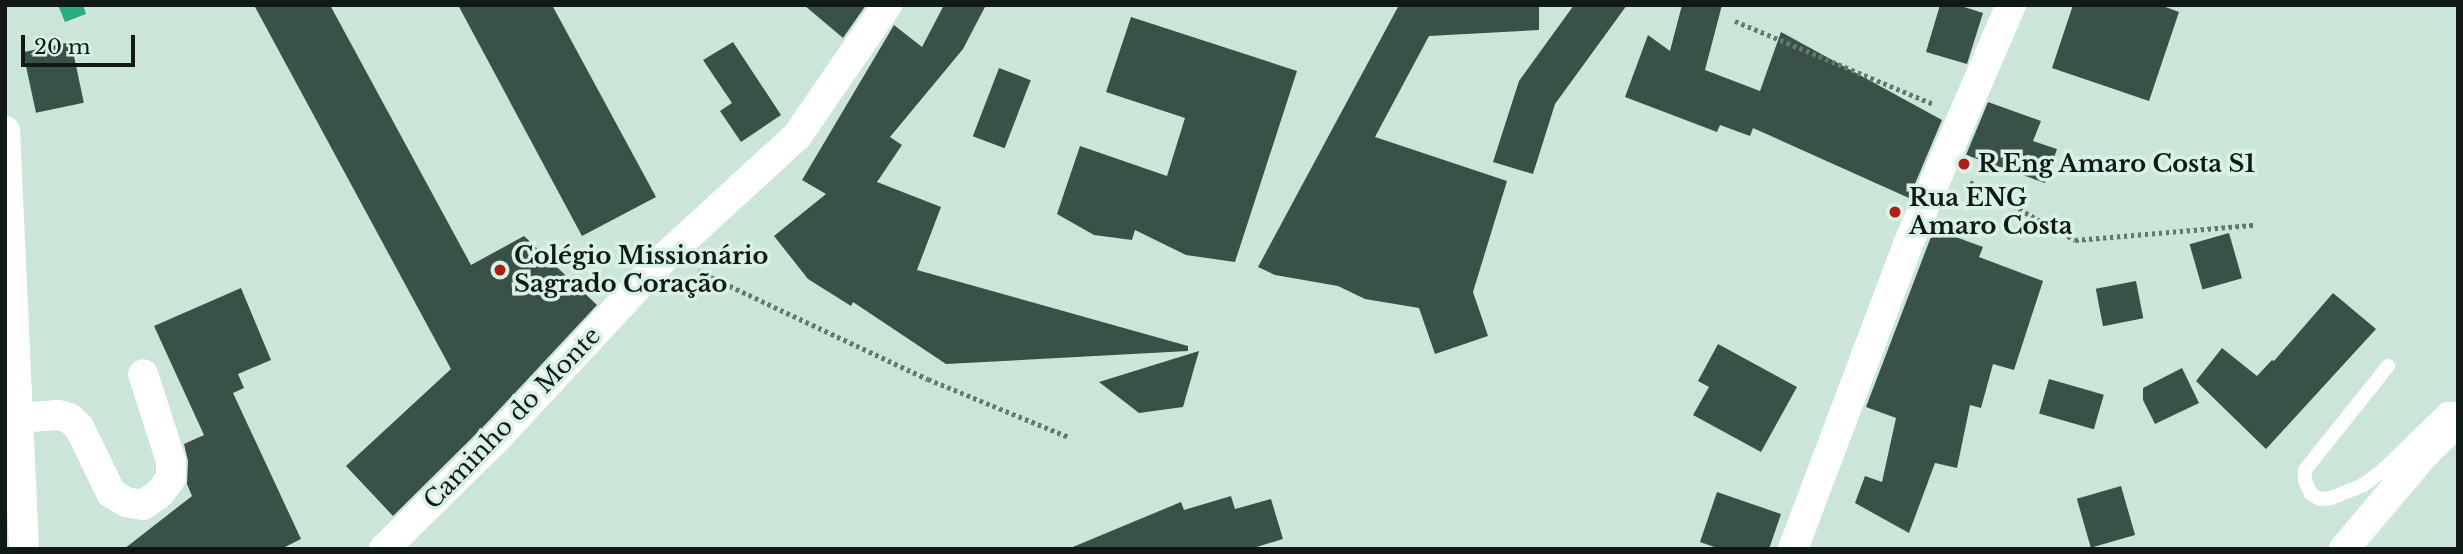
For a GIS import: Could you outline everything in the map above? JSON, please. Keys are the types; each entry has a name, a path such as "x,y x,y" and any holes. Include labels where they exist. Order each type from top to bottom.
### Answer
{"street":[{"name":"Caminho do Monte","path":"384,549 495,440 666,256 797,136 887,5"},
{"path":"1793,549 1911,237 2011,5"},
{"path":"5,131 24,549"},
{"path":"18,418 58,415 69,418 79,427 111,493 125,502 143,505 159,494 171,478 172,461 144,374"},
{"path":"2344,549 2424,453 2451,428 2458,426"}],"lane":[{"path":"2388,366 2305,470 2305,480 2311,494 2320,499 2331,498 2363,485 2382,471 2446,409 2458,409"}],"path":[{"path":"1735,21 1963,117"},
{"path":"1941,166 2075,240 2255,225"},
{"path":"666,256 928,379 1069,437"}],"shaded area":[{"path":"58,5 83,5 86,14 65,22"}],"building":[{"path":"254,5 330,5 471,265 524,236 597,305 482,428 393,516 346,466 451,369"},
{"path":"458,5 552,5 656,197 582,236"},
{"path":"804,5 866,5 843,38"},
{"path":"944,5 986,5 963,49 890,137 902,145 877,182 941,207 917,270 1188,346 1188,351 946,364 853,302 851,306 808,279 774,236 826,194 802,180 894,25 922,47"},
{"path":"1399,5 1539,5 1539,30 1429,36 1375,137 1507,181 1473,292 1488,336 1435,354 1419,308 1365,299 1338,286 1275,275 1258,267"},
{"path":"1574,5 1627,5 1555,104 1533,174 1493,162 1519,81"},
{"path":"1682,5 1722,5 1705,70 1760,91 1781,32 1942,120 1909,198 1753,128 1750,136 1720,125 1717,132 1625,97 1648,35 1670,51"},
{"path":"1940,5 1958,5 1983,13 1967,64 1926,52"},
{"path":"2073,5 2160,5 2179,12 2149,101 2052,68"},
{"path":"1131,17 1297,71 1235,262 1186,255 1135,230 1132,240 1094,235 1057,214 1080,146 1167,176 1185,118 1106,92"},
{"path":"71,42 84,103 36,113 23,52"},
{"path":"733,42 781,115 741,142 720,111 732,103 703,60"},
{"path":"999,68 1031,80 1005,148 973,136"},
{"path":"1988,102 2041,121 2033,141 2057,149 2045,183 1966,155"},
{"path":"1934,229 1983,247 1979,257 2043,281 2014,370 1993,364 1981,408 1970,405 1957,468 1935,463 1909,533 1855,503 1865,476 1882,482 1896,418 1866,407"},
{"path":"2229,233 2242,278 2203,289 2190,244"},
{"path":"2136,281 2143,318 2103,326 2096,289"},
{"path":"241,288 271,360 238,374 244,388 233,393 301,539 281,549 124,549 192,496 187,484 188,461 184,444 204,435 154,326"},
{"path":"2333,293 2376,329 2266,449 2196,381 2222,348 2257,376 2274,361"},
{"path":"1718,344 1797,387 1761,452 1693,415 1709,387 1698,381"},
{"path":"1199,351 1183,407 1139,413 1099,382"},
{"path":"2182,368 2199,403 2155,424 2143,400 2143,388"},
{"path":"2049,379 2104,395 2094,429 2039,414"},
{"path":"2121,486 2135,535 2091,548 2077,499"},
{"path":"1717,492 1781,514 1769,549 1720,549 1700,542"},
{"path":"1231,496 1235,509 1271,499 1283,539 1250,549 1068,549 1181,502 1184,510"}],"place":[{"name":"R Eng Amaro Costa S1","path":"1964,164"},
{"name":"Rua ENG Amaro Costa","path":"1895,212"},
{"name":"Colégio Missionário Sagrado Coração","path":"500,270"}]}
